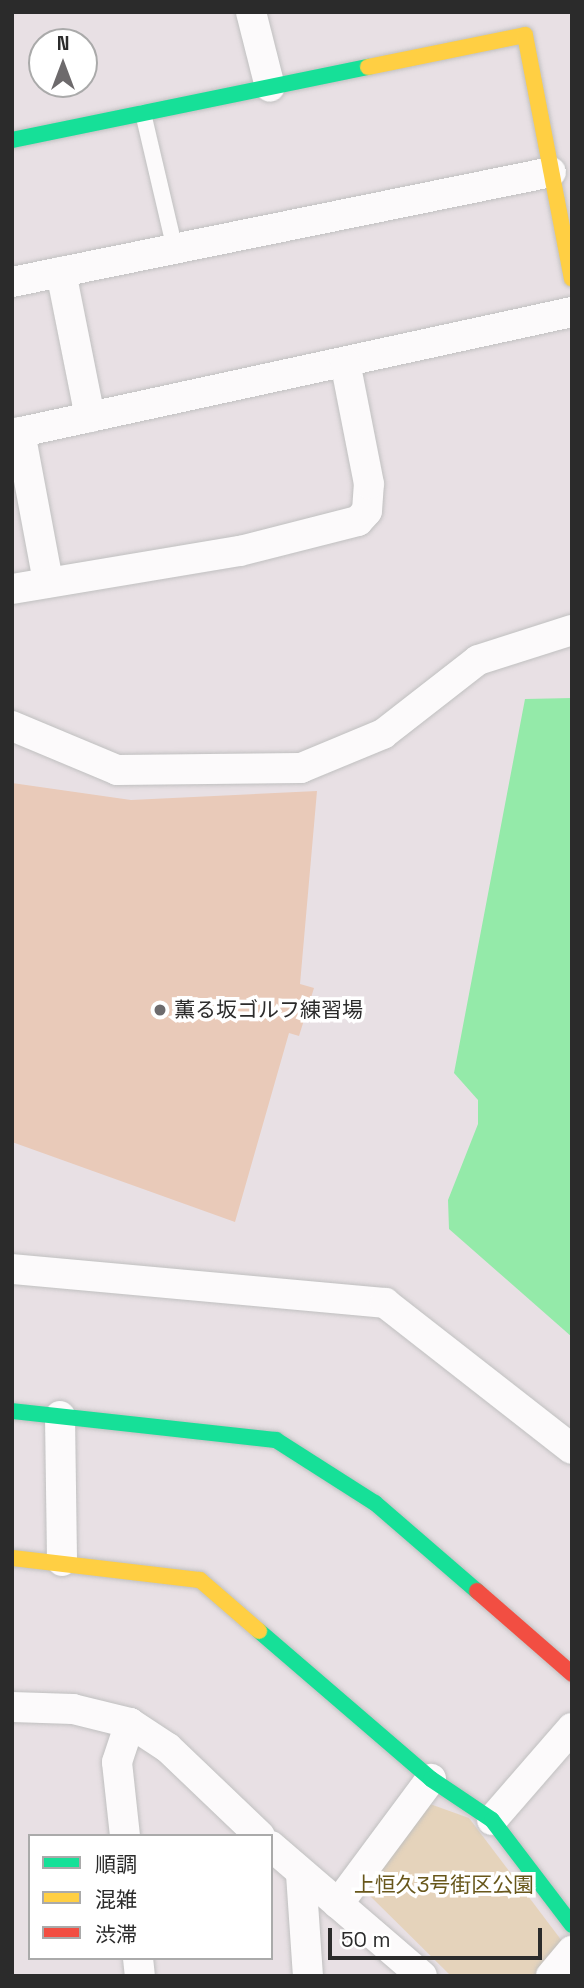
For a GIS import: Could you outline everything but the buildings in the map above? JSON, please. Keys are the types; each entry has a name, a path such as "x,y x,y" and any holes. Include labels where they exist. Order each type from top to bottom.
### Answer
{"street":[{"path":"251,12 270,87"},
{"path":"12,140 525,35 572,278"},
{"path":"12,282 551,172"},
{"path":"61,272 90,417"},
{"path":"48,582 16,433 572,312"},
{"path":"12,590 240,551 358,522 367,511 369,484 345,362"},
{"path":"12,726 117,770 301,768 383,734 478,660 572,630"},
{"path":"12,1269 385,1303 572,1449"},
{"path":"12,1411 276,1440 375,1503 572,1674"},
{"path":"60,1416 62,1561"},
{"path":"12,1558 62,1561 200,1580 431,1779 492,1821 572,1925"},
{"path":"12,1707 73,1709 130,1723 168,1748 258,1834"},
{"path":"125,1834 117,1762 130,1723"},
{"path":"492,1821 572,1728"},
{"path":"338,1904 431,1779"},
{"path":"273,1848 422,1976"},
{"path":"301,1874 309,1976"},
{"path":"551,1976 572,1951"}],"lane":[{"path":"143,113 176,249"}],"green space":[{"name":"上恒久3号街区公園","path":"430,1804 469,1818 565,1945 539,1976 451,1976 364,1890"}],"shaded area":[{"path":"572,698 572,1337 449,1229 448,1200 478,1124 478,1100 454,1073 525,699"},
{"name":"薫る坂ゴルフ練習場","path":"12,783 131,800 317,791 300,984 314,988 299,1036 289,1033 235,1222 12,1142"}],"traffic: fast":[{"path":"12,140 368,67"},
{"path":"12,1411 276,1440 375,1503 477,1591"},
{"path":"259,1631 431,1779 492,1820 572,1925"}],"traffic: slow":[{"path":"368,67 525,35 572,279"},
{"path":"12,1558 200,1580 259,1631"}],"traffic: jam":[{"path":"477,1591 572,1674"}],"place":[{"name":"薫る坂ゴルフ練習場","path":"160,1010"}]}
